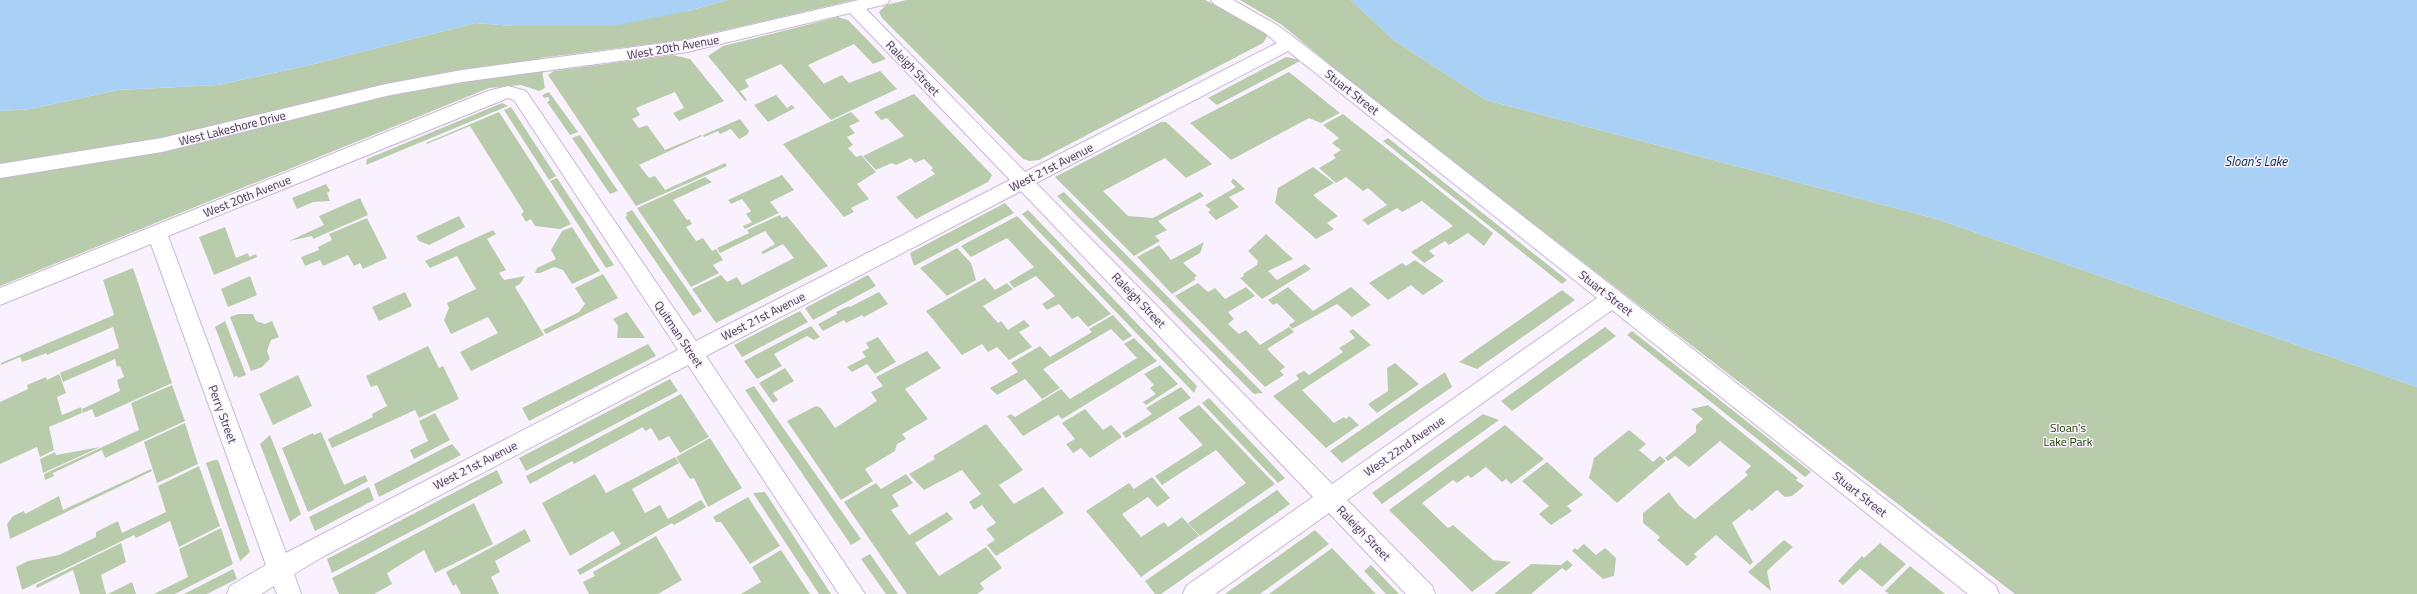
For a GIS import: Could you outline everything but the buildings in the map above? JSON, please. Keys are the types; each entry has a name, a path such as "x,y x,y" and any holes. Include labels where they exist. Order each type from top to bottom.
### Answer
{"street":[{"name":"West 20th Avenue","path":"462,76 687,46 881,0"},
{"name":"Stuart Street","path":"1220,0 1262,22 1987,594"},
{"name":"Raleigh Street","path":"854,7 1424,594"},
{"name":"West 21st Avenue","path":"239,594 317,547 1290,44"},
{"name":"West Lakeshore Drive","path":"0,171 147,148 386,90 462,76"},
{"name":"Quitman Street","path":"494,95 508,92 520,96 853,594"},
{"name":"West 20th Avenue","path":"0,297 494,95"},
{"name":"Perry Street","path":"157,233 289,594"},
{"name":"West 22nd Avenue","path":"1195,594 1613,298"}],"green space":[{"path":"727,0 854,0 682,40 540,58 545,88 539,91 521,85 489,88 0,286 0,111 30,109 118,90 218,85 310,65 475,23 514,26 688,11"},
{"path":"906,0 1205,0 1233,13 1265,32 1267,37 1263,43 1039,160 1030,161 1023,159 882,18 879,12 886,5"},
{"name":"Sloan's Lake Park","path":"1240,0 1351,0 1395,41 1486,100 1937,219 2417,387 2417,594 2015,594 1380,106 1282,25"},
{"path":"838,17 848,20 886,59 873,64 854,44 808,65 824,84 806,92 781,64 745,80 749,87 740,91 747,100 745,101 708,56 723,46"},
{"path":"673,55 690,59 724,101 679,121 673,113 684,108 675,92 636,108 640,115 632,119 639,128 647,125 665,150 701,135 702,136 639,165 649,178 655,176 665,190 725,163 727,166 636,206 548,75 554,71"},
{"path":"1286,57 1302,60 1217,105 1208,98"},
{"path":"880,71 897,89 831,120 806,92 842,75 849,83"},
{"path":"1289,72 1340,113 1321,123 1309,118 1231,160 1190,123"},
{"path":"549,92 578,132 570,135 547,102 550,100 548,97 544,98 542,95"},
{"path":"914,94 992,175 988,182 916,219 896,197 935,174 931,170 933,168 924,159 915,163 911,158 896,165 892,163 876,170 863,156 904,136 887,118 881,120 874,112"},
{"path":"776,95 787,108 792,105 795,108 768,122 754,105"},
{"path":"502,103 508,106 366,165 367,159"},
{"path":"511,107 556,176 549,180 504,110"},
{"path":"499,112 571,224 560,229 535,226 531,219 526,222 521,214 524,212 470,126 427,144 426,143"},
{"path":"851,112 860,121 849,126 855,133 847,137 853,145 848,148 856,157 861,155 876,172 857,184 869,199 851,208 854,212 844,217 783,144"},
{"path":"1343,114 1493,233 1484,246 1468,233 1449,245 1445,241 1429,251 1435,256 1424,263 1411,252 1453,226 1422,201 1402,212 1397,208 1368,225 1362,220 1387,205 1368,188 1363,191 1346,177 1336,183 1319,168 1336,158 1333,155 1341,150 1332,143 1339,138 1323,125"},
{"path":"740,119 749,131 747,135 739,139 731,129 720,134 718,131 704,137 703,135"},
{"path":"1161,122 1166,122 1212,164 1186,178 1165,158 1103,191 1128,216 1153,218 1200,192 1204,196 1158,221 1167,230 1155,236 1160,241 1134,256 1055,177"},
{"path":"580,135 618,191 610,194 572,138"},
{"path":"1388,138 1567,280 1562,284 1383,141"},
{"path":"1313,167 1334,183 1313,195 1338,216 1327,223 1334,229 1316,239 1275,203 1278,188"},
{"path":"782,175 794,190 770,202 779,213 745,229 743,226 752,222 746,214 751,211 742,199 731,204 728,200"},
{"path":"705,177 712,182 673,200 687,220 689,219 692,224 686,227 696,241 703,238 712,251 716,249 723,260 713,265 719,273 691,287 637,208"},
{"path":"557,178 614,265 606,268 550,181"},
{"path":"1233,178 1245,189 1229,197 1239,207 1216,220 1208,212 1211,210 1205,205 1236,187 1231,182"},
{"path":"326,184 330,191 327,193 330,201 313,202 297,209 292,198"},
{"path":"1064,192 1263,393 1254,394 1057,196"},
{"path":"360,198 368,215 313,239 312,236 289,241 324,225 319,216"},
{"path":"1005,203 1014,213 914,266 910,253"},
{"path":"632,210 702,311 693,316 625,217 627,216 626,213"},
{"path":"1028,210 1197,386 1194,393 1022,214"},
{"path":"780,215 782,218 787,216 828,266 716,323 692,289 721,275 727,282 737,277 742,285 794,258 783,244 763,254 761,252 775,244 765,231 720,253 717,248 749,233 747,230"},
{"path":"459,216 465,227 429,245 419,241 416,236"},
{"path":"1017,216 1111,314 1088,327 1078,316 1072,319 1059,304 1047,310 1042,304 1055,296 1036,276 1014,288 1009,282 1034,267 1007,238 971,257 961,246"},
{"path":"367,218 387,258 363,269 360,263 354,266 348,255 323,266 320,260 305,266 301,257 319,250 318,247 332,240 329,234"},
{"path":"225,227 236,258 248,253 249,257 256,254 257,257 214,275 199,237"},
{"path":"572,227 600,271 572,284 563,270 554,267 540,273 535,273 537,268 556,259 551,250 562,231"},
{"path":"493,230 496,234 487,239 506,270 499,273 504,280 525,276 520,284 515,287 544,335 471,371 460,352 498,333 488,317 451,334 444,320 449,308 447,303 476,289 457,256 430,268 425,261"},
{"path":"1266,234 1293,259 1268,271 1277,280 1305,264 1311,269 1262,299 1240,278 1244,276 1243,274 1257,265 1258,261 1248,251"},
{"path":"1204,242 1200,253 1183,263 1197,276 1194,278 1195,280 1172,294 1137,257 1159,245 1171,260"},
{"path":"957,248 971,263 976,280 947,296 920,268"},
{"path":"1415,260 1444,281 1423,295 1411,285 1388,300 1369,283 1402,263 1406,266"},
{"path":"133,268 172,383 97,417 95,417 92,409 83,413 82,409 120,391 117,380 124,377 120,366 117,367 115,359 63,382 60,373 119,348 113,327 47,355 47,353 22,362 20,357 1,365 1,363 114,315 103,280"},
{"path":"603,274 618,298 546,334 543,330 579,312 585,304 575,288"},
{"path":"868,275 876,286 813,320 805,308"},
{"path":"250,276 257,295 228,307 221,289"},
{"path":"985,278 995,290 1007,283 1013,289 983,306 998,323 1001,321 1008,330 1024,320 1030,326 1019,332 1032,347 1009,360 997,347 988,352 982,344 962,355 926,311"},
{"path":"1198,283 1208,292 1215,288 1225,299 1246,287 1255,296 1228,312 1234,319 1228,324 1239,334 1246,330 1260,345 1289,327 1294,332 1267,349 1285,367 1280,371 1284,375 1265,387 1175,296"},
{"path":"1288,287 1313,311 1351,287 1371,305 1352,317 1337,304 1292,329 1289,325 1295,321 1277,303 1273,305 1268,300"},
{"path":"1562,290 1575,300 1477,369 1459,362"},
{"path":"405,292 412,306 379,321 372,307"},
{"path":"879,292 888,304 864,317 862,315 846,323 844,320 823,331 818,324 837,314 836,312 849,306 850,307"},
{"path":"800,311 808,322 742,357 734,345"},
{"path":"627,312 645,338 617,338 618,326 613,319"},
{"path":"238,314 253,314 256,321 265,324 272,321 279,337 271,340 267,351 270,359 262,367 251,371 230,317"},
{"path":"1113,315 1132,336 1123,341 1111,329 1043,369 1060,388 1042,399 1025,379 997,395 990,388 1018,372 1011,363 1040,346 1050,357 1092,332 1089,329"},
{"path":"225,321 246,375 238,378 237,376 234,377 215,327"},
{"path":"811,326 820,337 814,340 807,336 774,354 782,366 757,379 744,361"},
{"path":"1605,327 1616,336 1512,411 1501,401"},
{"path":"1353,329 1371,345 1302,390 1334,423 1344,417 1346,419 1349,416 1359,425 1326,448 1273,396 1299,379 1296,375 1304,371 1309,375 1343,352 1339,348 1355,338 1349,331"},
{"path":"1632,331 1811,472 1805,477 1627,335"},
{"path":"878,337 896,362 875,374 867,364 852,372 847,367 866,357 862,352 869,348 866,343"},
{"path":"1134,338 1157,361 1062,419 1058,415 1023,436 1007,416 1011,414 1015,417 1061,389 1070,399 1137,358 1124,344"},
{"path":"648,344 656,356 529,421 522,408"},
{"path":"428,346 439,368 443,366 459,399 419,418 415,410 332,448 328,439 373,417 372,414 387,406 377,385 371,387 366,376"},
{"path":"927,351 941,368 905,389 928,419 902,434 906,439 897,444 895,451 865,469 873,481 841,500 787,421 816,406 821,408 835,428 877,401 871,392 883,386 876,377"},
{"path":"1395,363 1419,384 1377,413 1368,404 1388,391 1387,368"},
{"path":"1160,365 1178,384 1146,405 1143,402 1156,394 1150,388 1154,385 1144,374"},
{"path":"785,368 794,381 773,393 778,400 773,403 759,383"},
{"path":"1445,372 1452,387 1342,463 1330,451"},
{"path":"59,374 66,393 57,397 62,415 81,407 82,413 49,427 54,450 40,457 37,447 0,464 0,402 28,389 27,385 46,377 47,380"},
{"path":"298,375 312,406 273,425 259,394"},
{"path":"670,379 678,391 526,471 519,458"},
{"path":"172,385 185,421 105,458 102,450 53,473 54,476 45,480 44,474 139,430 131,403"},
{"path":"754,386 861,539 851,545 745,390"},
{"path":"1181,387 1191,398 1126,438 1122,433 1152,414 1146,408"},
{"path":"681,394 709,437 680,453 669,436 659,441 651,428 645,431 643,427 574,464 572,461 530,484 526,476"},
{"path":"1209,398 1285,478 1278,483 1202,403"},
{"path":"1199,405 1275,484 1200,536 1188,523 1246,483 1216,450 1162,485 1155,476 1203,445 1178,418"},
{"path":"1708,405 1798,478 1796,480 1804,486 1792,496 1785,497 1777,490 1752,511 1749,509 1732,523 1753,562 1750,565 1716,535 1694,554 1697,557 1687,566 1657,540 1660,537 1643,523 1643,513 1669,492 1679,506 1695,519 1748,475 1745,472 1751,466 1720,441 1689,467 1675,456 1668,461 1665,458 1696,432 1696,425 1703,419 1691,409"},
{"path":"1085,409 1103,430 1111,425 1122,437 1090,458 1081,448 1073,453 1066,444 1075,439 1062,423"},
{"path":"435,413 450,440 414,459 410,450 428,441 419,421"},
{"path":"1483,414 1499,420 1382,504 1372,493"},
{"path":"185,423 198,464 157,483 144,442"},
{"path":"986,424 1023,470 999,485 1014,504 1043,487 1064,513 996,556 987,545 995,540 986,529 996,523 982,505 974,510 969,502 981,494 962,470 924,490 909,474 935,459 933,456"},
{"path":"1505,425 1544,459 1511,484 1506,479 1502,482 1486,467 1471,478 1468,475 1457,483 1453,480 1422,503 1448,528 1453,525 1493,560 1511,562 1472,592 1389,510"},
{"path":"1629,430 1646,444 1639,450 1653,462 1660,456 1666,461 1617,503 1589,478 1594,458"},
{"path":"321,432 344,485 365,475 368,481 308,512 282,448 313,433 314,435"},
{"path":"270,435 301,514 290,522 260,444"},
{"path":"710,438 742,488 708,507 694,478 690,479 676,457"},
{"path":"452,444 461,455 379,497 374,484"},
{"path":"100,447 43,473 40,459 55,452 56,455"},
{"path":"675,457 679,463 632,489 645,513 660,505 668,519 701,500 706,507 674,525 672,523 580,575 577,570 621,544 613,531 570,556 542,503 595,474 606,493"},
{"path":"218,460 250,552 240,561 206,463"},
{"path":"1547,462 1583,495 1567,506 1572,511 1551,525 1539,514 1549,506 1522,481"},
{"path":"199,466 220,526 179,547 170,521 136,538 134,535 22,590 16,567 28,561 59,555 96,537 96,532 118,521 122,533 166,512 158,486"},
{"path":"151,469 152,471 10,539 7,524 13,516 24,511 25,514 59,496 63,510"},
{"path":"497,470 503,483 332,573 327,559"},
{"path":"906,474 913,483 892,495 899,506 891,510 909,535 947,512 953,519 915,543 939,576 986,547 1002,568 980,583 984,589 977,594 907,594 844,502 876,483 881,489"},
{"path":"1152,477 1170,498 1157,507 1148,497 1122,514 1141,537 1164,522 1168,527 1182,517 1199,536 1141,577 1086,511 1129,483 1134,489"},
{"path":"369,487 374,500 315,531 309,517"},
{"path":"1277,490 1290,504 1161,594 1155,594 1145,581"},
{"path":"765,492 831,594 819,594 753,493"},
{"path":"748,497 780,546 750,564 721,522 716,522 713,517"},
{"path":"474,503 493,544 435,573 424,550 387,573 392,584 374,594 339,594 332,578"},
{"path":"221,528 233,564 175,594 154,594 188,577 179,549"},
{"path":"525,529 531,541 495,561 500,572 491,577 499,594 461,594 456,584 453,586 446,572"},
{"path":"1315,530 1329,544 1260,594 1225,594"},
{"path":"656,536 682,580 658,594 589,594 583,582 595,576 593,572"},
{"path":"1784,540 1793,547 1767,571 1771,591 1748,572"},
{"path":"121,543 126,562 101,575 106,594 80,594 73,570 37,588 36,585"},
{"path":"1880,543 1906,564 1882,587 1860,569 1843,585 1838,581 1862,556 1864,558"},
{"path":"1584,544 1596,555 1605,548 1616,558 1614,576 1603,579 1572,551 1575,548 1577,550"},
{"path":"1332,548 1376,594 1269,594"},
{"path":"781,550 810,594 741,594 761,582 752,567"},
{"path":"870,554 898,594 886,594 861,559"},
{"path":"1567,560 1573,565 1566,571 1562,568 1531,594 1494,594 1531,564 1561,565"},
{"path":"1371,565 1399,594 1386,594 1364,571"},
{"path":"1910,566 1945,594 1889,594 1885,591"},
{"path":"233,569 237,579 207,594 184,594"},
{"path":"132,582 136,594 108,594"}],"water":[{"path":"0,0 727,0 688,11 612,26 514,26 475,23 310,65 218,85 118,90 30,109 0,111"},
{"name":"Sloan's Lake","path":"1351,0 2417,0 2417,387 1937,219 1486,100 1395,41"}]}
